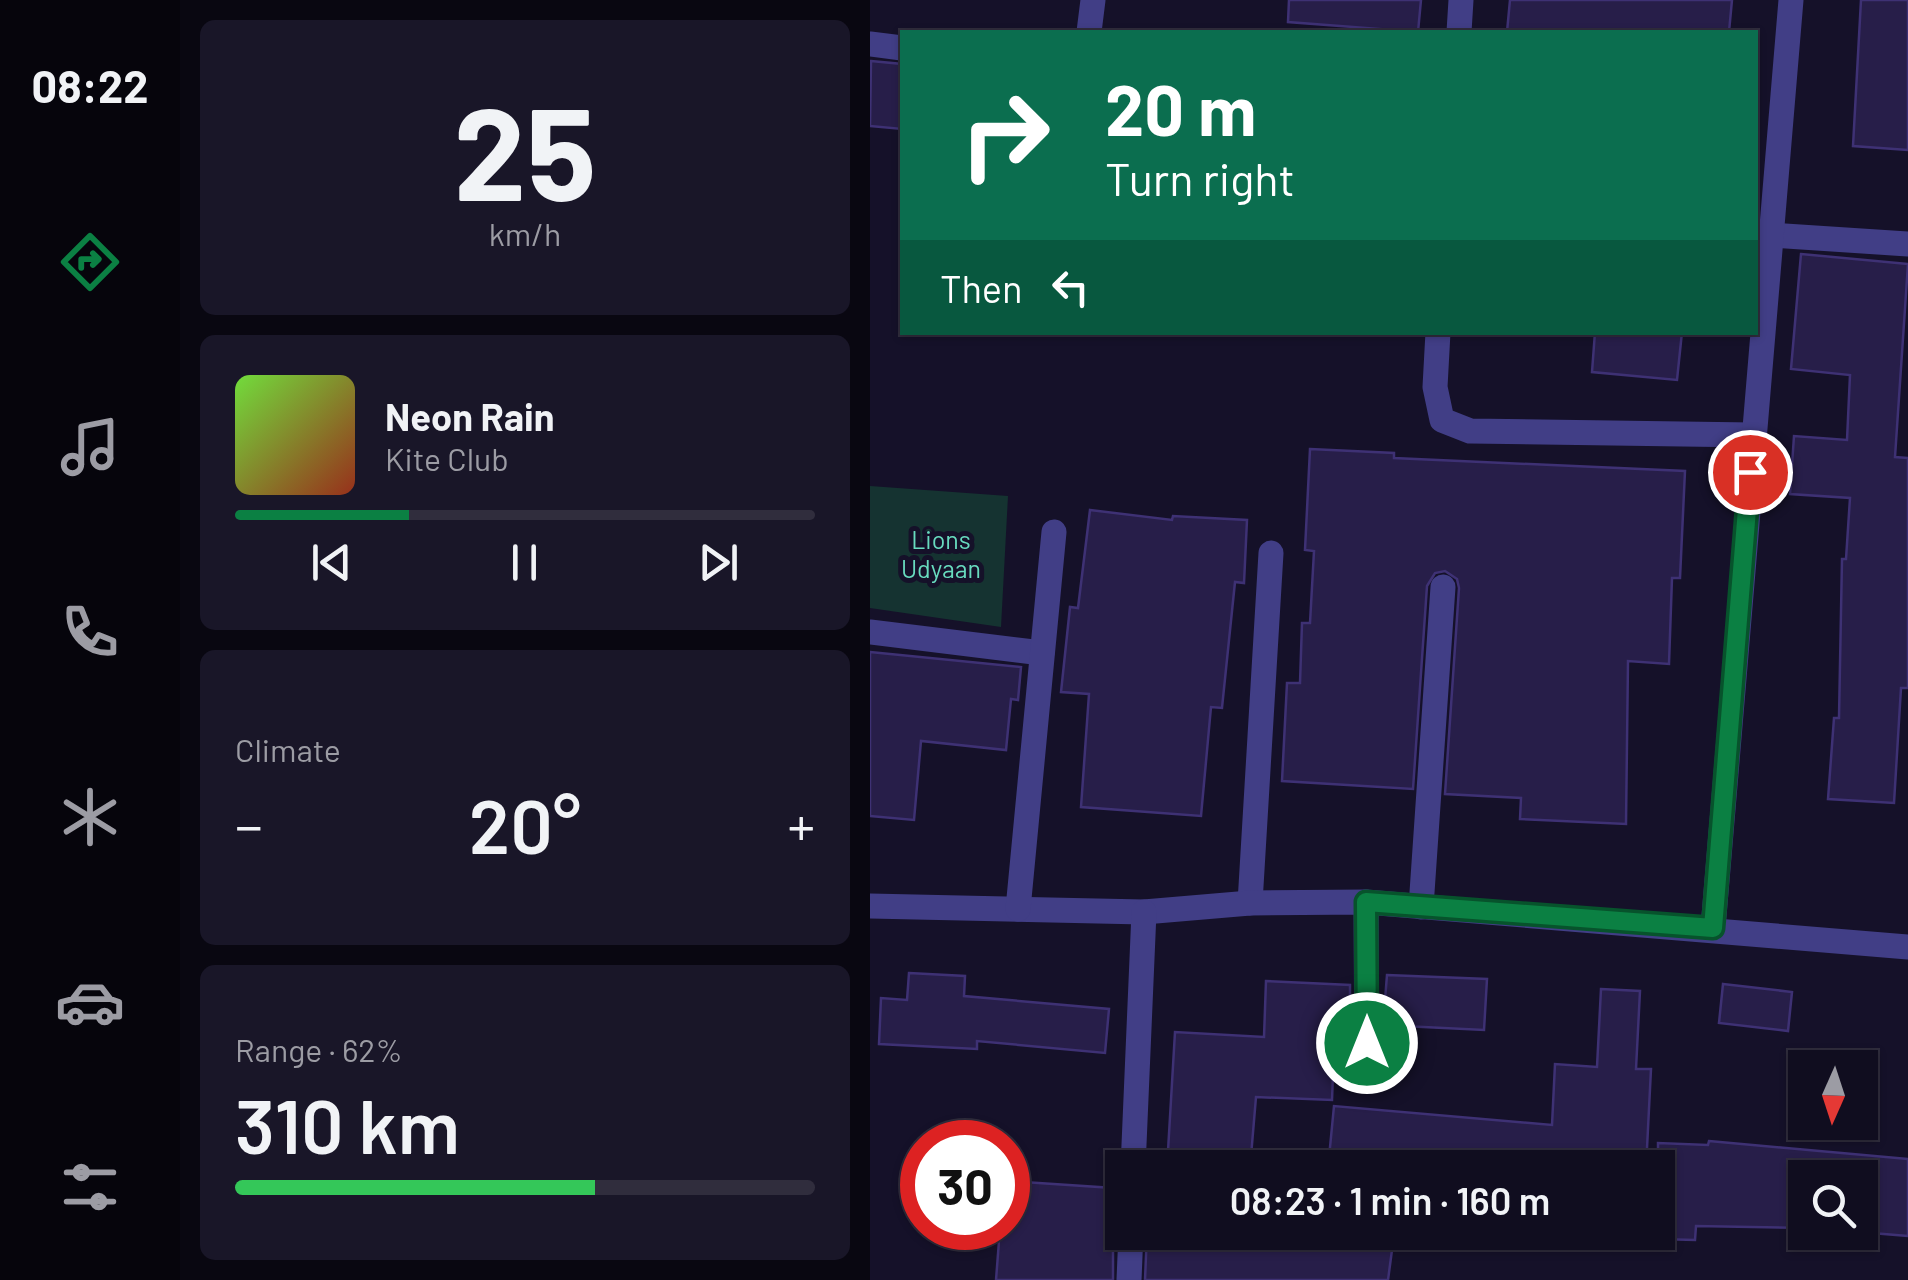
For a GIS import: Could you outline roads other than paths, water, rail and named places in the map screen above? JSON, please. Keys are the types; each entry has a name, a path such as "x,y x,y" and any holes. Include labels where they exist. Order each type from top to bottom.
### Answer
{"street":[{"path":"1090,30 1093,0"},
{"path":"1459,30 1461,0"},
{"path":"1713,928 1791,0"},
{"path":"870,44 900,48"},
{"path":"1770,236 1908,244"},
{"path":"1438,335 1434,387 1442,420 1470,431 1753,434"},
{"path":"1018,910 1054,532"},
{"path":"1250,903 1271,553"},
{"path":"1421,906 1443,587"},
{"path":"870,632 1042,653"},
{"path":"870,906 1144,912 1250,903 1366,902 1908,947"},
{"path":"1366,902 1367,1078"},
{"path":"1134,1150 1144,912"},
{"path":"1129,1280 1130,1250"}],"park label":[{"name":"Lions Udyaan","path":"941,554"}]}
